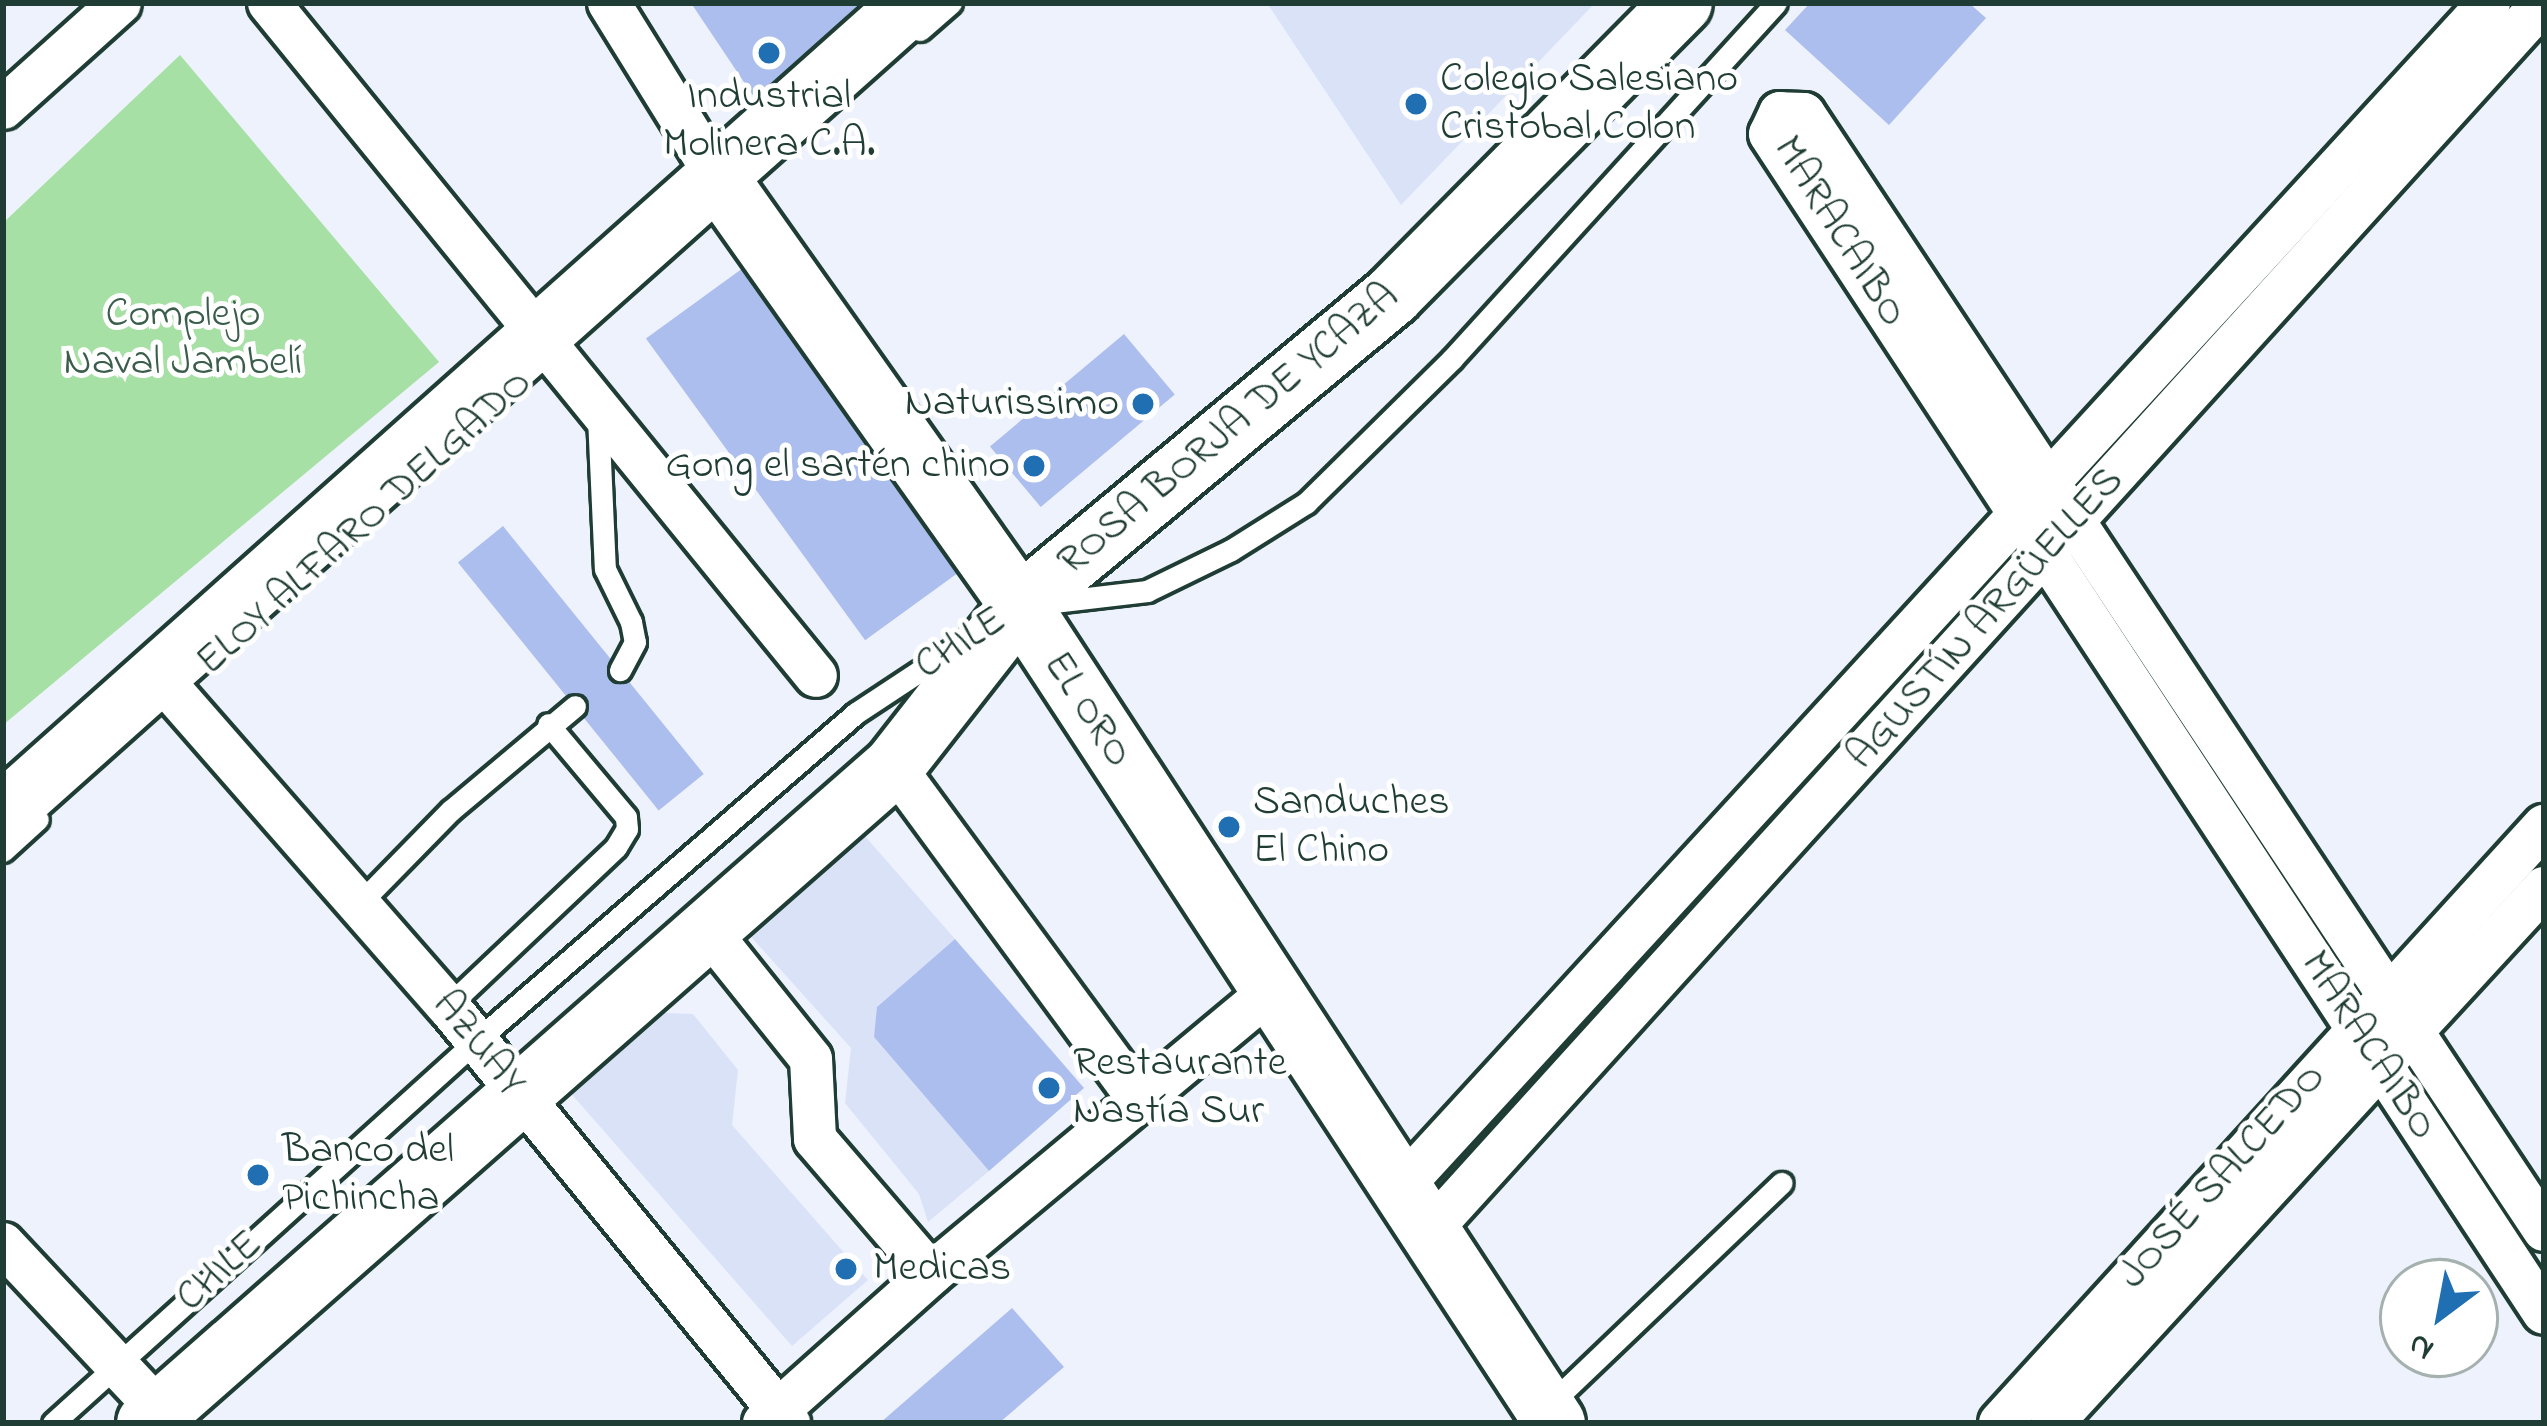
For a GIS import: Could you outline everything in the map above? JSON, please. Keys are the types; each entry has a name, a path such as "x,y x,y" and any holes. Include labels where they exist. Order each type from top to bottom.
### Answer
{"main road":[{"name":"ROSA BORJA DE YCAZA","path":"1019,605 1392,296 1682,3"},
{"name":"ELOY ALFARO DELGADO","path":"29,809 171,690 722,184 898,37"},
{"name":"EL ORO","path":"722,184 1019,605 1549,1416"},
{"name":"CHILE","path":"159,1419 894,766 1019,605"}],"street":[{"path":"3,108 120,3"},
{"path":"269,3 816,676"},
{"name":"EL ORO","path":"609,3 722,184"},
{"name":"AGUSTÍN ARGÜELLES","path":"1413,1212 1732,897 2060,536 2348,188 2489,3"},
{"name":"AGUSTÍN ARGÜELLES","path":"1413,1212 1698,865 2035,499 2348,188 2543,3"},
{"name":"MARACAIBO","path":"2035,499 1804,114 1792,109 1780,113 1770,134 2402,1016 2544,1230"},
{"name":"MARACAIBO","path":"2060,536 2368,1047 2544,1313"},
{"name":"AZUAY","path":"171,690 448,1006 777,1419"},
{"path":"894,766 1138,1098"},
{"name":"JOSÉ SALCEDO","path":"2402,1016 2544,826"},
{"path":"1698,865 1732,897"},
{"name":"JOSÉ SALCEDO","path":"2028,1418 2368,1047 2544,888"},
{"path":"707,929 811,1059 815,1139 931,1274"},
{"path":"777,1419 931,1274 1269,992"},
{"path":"3,1244 117,1365 159,1419"}],"lane":[{"path":"898,37 951,3"},
{"name":"ROSA BORJA DE YCAZA","path":"1019,605 1147,591 1231,550 1306,503 1452,358 1776,3"},
{"name":"ELOY ALFARO DELGADO","path":"416,477 546,342"},
{"path":"598,404 604,569 631,622 635,643 620,670"},
{"name":"CHILE","path":"53,1423 476,1041 856,713 1019,605"},
{"path":"358,905 450,811 575,706"},
{"path":"448,1006 616,847 627,829 626,817 548,724"},
{"name":"ELOY ALFARO DELGADO","path":"3,851 29,809"},
{"path":"1549,1416 1781,1183"}],"shaded area":[{"name":"Colegio Salesiano Cristobal Colon","path":"1267,3 1595,3 1401,205"},
{"path":"850,819 955,939 878,1006 874,1037 989,1171 928,1222 919,1194 845,1103 851,1048 736,920"},
{"path":"641,1012 693,1014 738,1070 732,1125 868,1280 792,1346 561,1082"}],"green space":[{"name":"Complejo Naval Jambelí","path":"180,55 439,362 3,725 3,223"}],"building":[{"name":"Industrial Molinera C.A.","path":"691,3 868,3 758,103"},
{"path":"1810,3 1969,3 1986,18 1889,125 1785,30"},
{"path":"743,268 962,570 865,640 646,339"},
{"path":"1124,334 1175,395 1041,507 990,446"},
{"path":"503,526 704,774 659,810 458,563"},
{"path":"955,939 1084,1088 989,1171 874,1037 877,1007"},
{"path":"1012,1308 1064,1367 999,1423 880,1423"}],"place":[{"name":"Industrial Molinera C.A.","path":"769,53"},
{"name":"Colegio Salesiano Cristobal Colon","path":"1416,104"},
{"name":"Naturissimo","path":"1143,404"},
{"name":"Gong el sartén chino","path":"1034,466"},
{"name":"Sanduches El Chino","path":"1229,827"},
{"name":"Restaurante Nastía Sur","path":"1049,1088"},
{"name":"Banco del Pichincha","path":"258,1175"},
{"name":"Medicas","path":"846,1269"}]}
